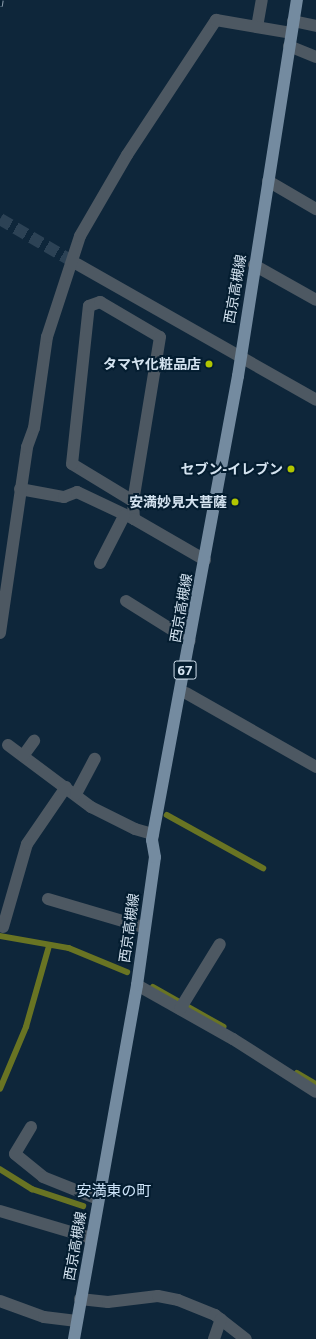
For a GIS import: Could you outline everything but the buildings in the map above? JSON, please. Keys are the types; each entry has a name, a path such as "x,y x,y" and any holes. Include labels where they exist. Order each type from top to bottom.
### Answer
{"main road":[{"name":"西京高槻線","path":"74,1339 137,985 155,857 154,834 205,560 297,0"}],"street":[{"path":"257,27 262,0"},
{"path":"0,633 20,489 42,383 47,337 80,236 127,155 216,20 257,27 316,26"},
{"path":"289,46 316,57"},
{"path":"268,181 316,209"},
{"path":"77,264 238,357 316,400"},
{"path":"254,264 316,300"},
{"path":"100,564 129,517 133,501 160,337 100,302 89,306 72,464 133,501"},
{"path":"20,489 64,497 77,492 129,517 205,560"},
{"path":"126,601 190,641"},
{"path":"186,693 316,767"},
{"path":"24,756 34,741"},
{"path":"8,744 91,807 135,829 154,834"},
{"path":"3,927 27,844 71,791 95,759"},
{"path":"48,900 144,927"},
{"path":"180,1009 220,944"},
{"path":"137,985 180,1009 316,1092"},
{"path":"31,1127 15,1154 43,1177 98,1199"},
{"path":"0,1211 91,1238"},
{"path":"80,1299 108,1302 158,1296 192,1304 221,1319 246,1339"},
{"path":"0,1302 44,1317 77,1321"},
{"path":"214,1339 221,1319"}],"waterway":[{"path":"167,815 263,868"},
{"path":"0,936 69,948 127,972"},
{"path":"0,1089 26,1027 49,946"},
{"path":"153,987 224,1027"},
{"path":"297,1073 316,1084"},
{"path":"0,1169 32,1189 83,1206"}],"tunnel":[{"path":"0,219 77,264"}],"railway":[{"path":"0,6 1,0"}],"place":[{"name":"タマヤ化粧品店","path":"209,364"},
{"name":"セブン-イレブン","path":"291,469"},
{"name":"安満妙見大菩薩","path":"235,502"}],"district":[{"name":"安満東の町","path":"114,1191"}]}
